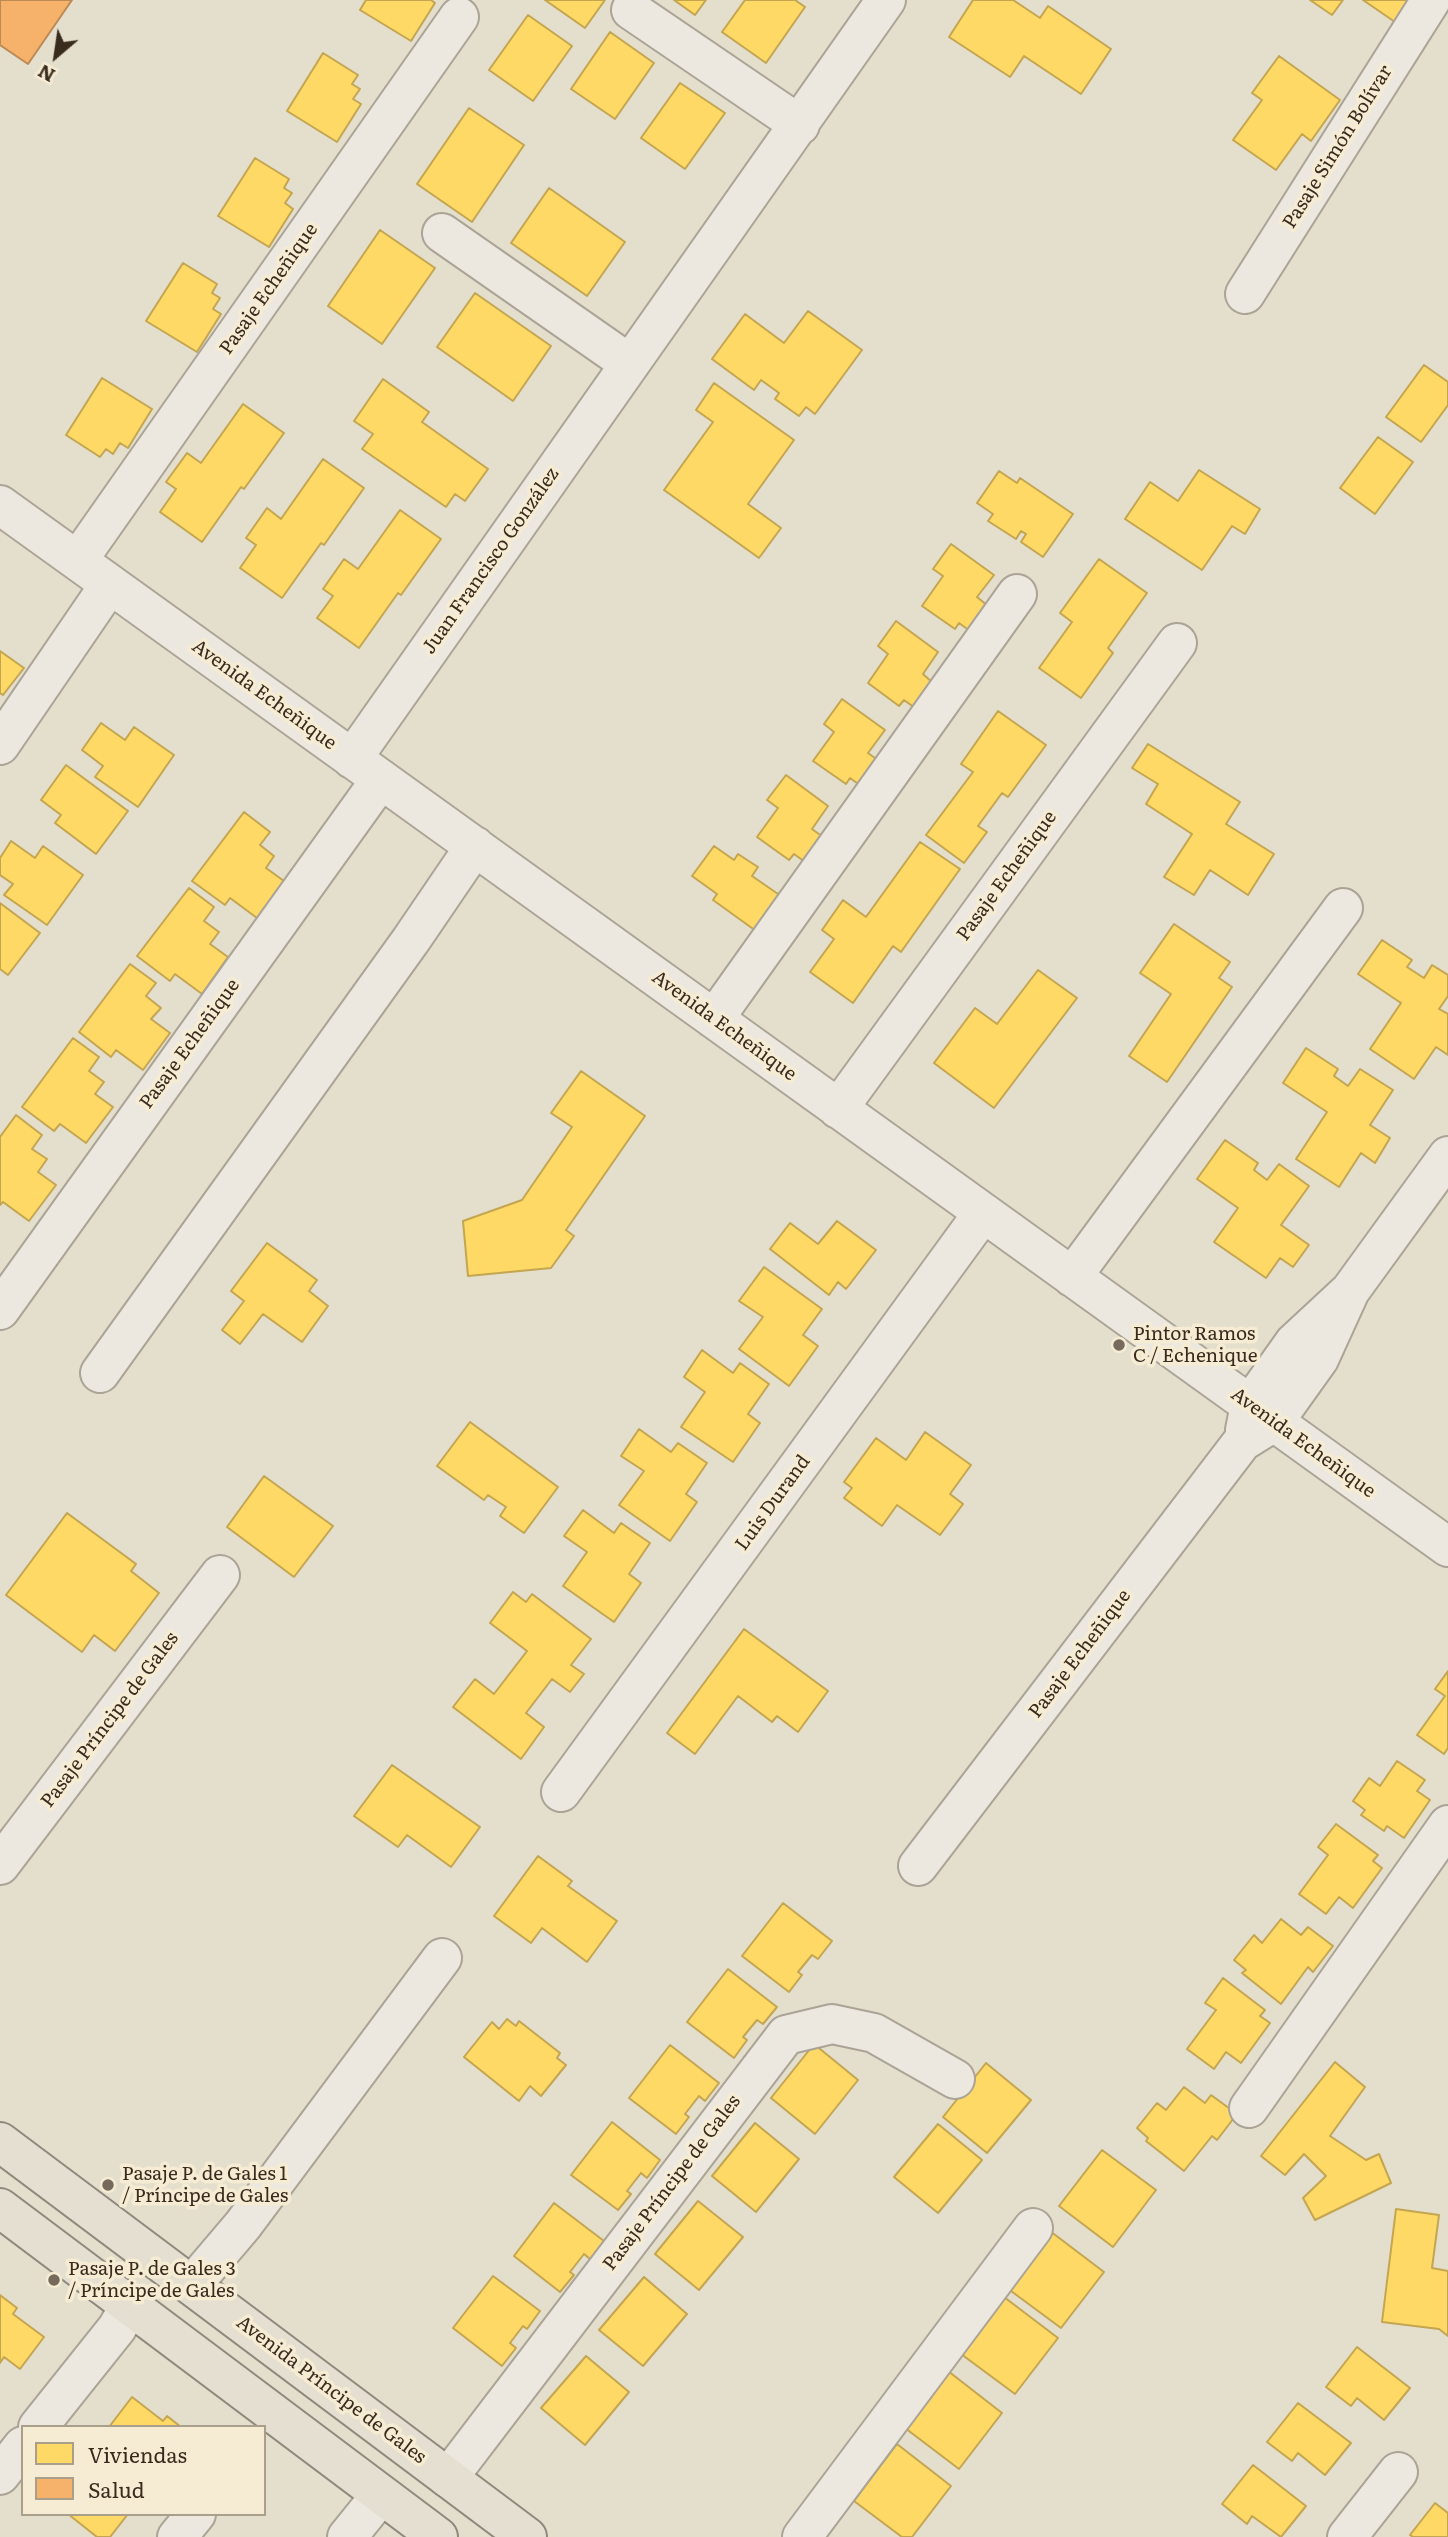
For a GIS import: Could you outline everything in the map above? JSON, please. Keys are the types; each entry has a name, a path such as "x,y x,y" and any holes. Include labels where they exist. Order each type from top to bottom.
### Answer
{"main road":[{"name":"Avenida Príncipe de Gales","path":"0,2142 527,2537"},
{"path":"0,2208 130,2305 270,2423 381,2495 438,2537"}],"street":[{"name":"Juan Francisco González","path":"366,769 630,364 886,0"},
{"name":"Pasaje Simón Bolívar","path":"1245,294 1430,0"},
{"path":"631,10 800,125"},
{"name":"Pasaje Echeñique","path":"78,561 459,17"},
{"path":"442,233 630,364"},
{"name":"Avenida Echeñique","path":"0,505 1448,1547"},
{"path":"0,745 110,584"},
{"path":"713,1019 1017,594"},
{"name":"Pasaje Echeñique","path":"838,1108 1177,643"},
{"name":"Pasaje Echeñique","path":"0,1310 366,769"},
{"path":"100,1373 411,940 475,846"},
{"path":"1072,1277 1343,908"},
{"path":"1262,1413 1294,1343 1350,1291 1448,1156"},
{"name":"Luis Durand","path":"561,1792 983,1213"},
{"name":"Pasaje Echeñique","path":"918,1866 1262,1413"},
{"name":"Pasaje Príncipe de Gales","path":"0,1865 220,1575"},
{"path":"1249,2108 1448,1825"},
{"path":"192,2286 243,2225 442,1958"},
{"name":"Pasaje Príncipe de Gales","path":"448,2478 786,2035 832,2024 874,2033 955,2079"},
{"path":"802,2537 1033,2228"},
{"path":"40,2425 117,2328 130,2305"},
{"path":"0,2475 21,2449"},
{"path":"1347,2537 1398,2472"},
{"path":"347,2537 381,2495"},
{"path":"177,2537 193,2516"}],"building: Viviendas":[{"path":"366,0 431,0 435,3 411,41 360,10"},
{"path":"545,0 605,0 585,28"},
{"path":"674,0 706,0 695,15"},
{"path":"745,0 795,0 805,7 766,63 722,32"},
{"path":"973,0 1013,0 1040,18 1048,6 1111,49 1081,94 1024,56 1010,77 949,37"},
{"path":"1310,0 1343,0 1332,15"},
{"path":"1363,0 1411,0 1395,22"},
{"path":"528,15 572,46 533,101 489,70"},
{"path":"610,32 654,63 615,119 571,89"},
{"path":"323,53 358,75 352,84 360,89 353,99 361,104 337,142 287,111"},
{"path":"1279,56 1340,100 1311,141 1302,134 1276,170 1233,140 1262,100 1252,93"},
{"path":"680,83 725,113 685,169 641,138"},
{"path":"469,108 524,145 472,222 417,184"},
{"path":"255,158 289,179 284,188 292,193 285,203 293,209 269,247 218,216"},
{"path":"549,188 625,242 587,296 511,243"},
{"path":"380,230 435,268 382,344 328,306"},
{"path":"183,263 217,284 212,293 220,298 213,309 221,314 197,352 146,321"},
{"path":"475,293 551,346 513,401 437,347"},
{"path":"808,311 862,350 815,414 806,407 799,416 775,399 779,393 761,380 754,390 712,359 745,314 784,343"},
{"path":"1424,365 1448,382 1448,405 1421,442 1386,417"},
{"path":"102,378 152,409 128,448 120,443 113,454 106,449 100,457 66,435"},
{"path":"383,379 429,412 422,422 488,469 465,501 455,494 446,507 362,449 373,434 354,421"},
{"path":"714,383 794,440 748,504 781,528 759,558 664,490 713,422 696,410"},
{"path":"243,404 284,433 202,542 160,512 176,489 166,482 187,453 201,463"},
{"path":"1378,437 1413,462 1375,514 1340,488"},
{"path":"323,459 364,488 282,598 240,568 256,545 246,538 267,508 281,519"},
{"path":"1199,470 1260,509 1245,534 1232,526 1202,570 1125,519 1150,482 1178,501"},
{"path":"999,471 1017,483 1020,478 1073,514 1043,557 1021,542 1026,534 1021,531 1016,539 988,521 993,514 977,503"},
{"path":"400,510 441,539 359,648 317,618 333,596 323,589 344,559 358,569"},
{"path":"951,544 994,575 977,597 988,606 970,631 959,623 955,629 922,606 943,576 933,569"},
{"path":"1099,559 1147,593 1108,648 1113,653 1081,698 1039,668 1072,622 1060,613"},
{"path":"896,621 938,652 923,674 933,683 915,708 904,700 899,706 868,683 888,654 878,646"},
{"path":"0,651 24,668 3,695 0,693"},
{"path":"842,699 885,730 868,753 879,761 861,786 850,778 846,784 813,761 834,732 824,724"},
{"path":"998,711 1046,745 1008,797 1002,793 978,826 987,832 964,863 926,835 973,772 961,764"},
{"path":"101,723 125,740 134,727 174,755 138,807 95,777 103,766 82,750"},
{"path":"1148,744 1240,802 1226,824 1274,854 1248,895 1210,870 1194,895 1164,877 1192,834 1146,804 1158,784 1132,768"},
{"path":"66,765 128,811 96,854 55,823 61,815 41,800"},
{"path":"786,775 828,806 812,829 823,837 805,862 794,854 789,860 757,837 778,808 767,800"},
{"path":"244,812 270,832 260,845 274,856 266,868 284,881 257,918 230,898 225,905 192,881"},
{"path":"11,841 35,858 43,846 83,875 47,925 4,895 13,884 0,875 0,858"},
{"path":"920,842 960,869 901,952 893,946 853,1003 810,972 834,939 822,930 843,900 866,917"},
{"path":"714,846 734,860 738,854 758,867 752,876 781,896 756,931 713,900 717,894 692,876"},
{"path":"189,888 214,907 204,921 219,932 210,944 228,957 202,994 175,974 170,981 137,956"},
{"path":"0,903 40,933 8,975 0,969"},
{"path":"1174,924 1230,962 1219,978 1232,987 1167,1082 1129,1056 1171,994 1140,973"},
{"path":"1382,940 1412,960 1407,967 1424,978 1432,965 1448,975 1448,996 1439,1009 1448,1014 1448,1055 1436,1047 1414,1079 1370,1049 1401,1003 1358,974"},
{"path":"130,964 156,983 146,996 161,1008 151,1019 170,1033 143,1070 116,1050 111,1057 79,1032"},
{"path":"1038,970 1077,998 994,1108 934,1063 975,1008 997,1024"},
{"path":"73,1038 99,1057 89,1071 104,1082 95,1094 113,1107 86,1143 60,1124 54,1131 22,1107"},
{"path":"1306,1048 1338,1069 1334,1076 1348,1086 1360,1069 1393,1090 1370,1125 1390,1138 1375,1163 1361,1153 1339,1187 1296,1159 1327,1112 1283,1083"},
{"path":"581,1071 645,1116 566,1230 574,1236 551,1268 468,1276 463,1221 522,1200 572,1127 551,1113"},
{"path":"16,1115 42,1135 32,1149 47,1159 38,1172 56,1185 29,1221 3,1202 0,1205 0,1137"},
{"path":"1225,1140 1258,1163 1254,1170 1267,1180 1279,1164 1309,1186 1281,1225 1309,1245 1293,1267 1280,1258 1266,1278 1214,1242 1238,1208 1197,1179"},
{"path":"837,1221 876,1250 846,1289 838,1282 829,1295 770,1249 790,1223 818,1244"},
{"path":"267,1243 317,1280 309,1291 328,1306 302,1342 263,1314 240,1344 222,1330 244,1301 231,1291"},
{"path":"764,1267 822,1309 803,1335 818,1346 789,1386 739,1349 763,1317 739,1301"},
{"path":"702,1350 733,1373 740,1363 769,1384 748,1414 760,1423 733,1462 681,1427 705,1392 684,1377"},
{"path":"470,1422 558,1487 524,1533 500,1516 506,1507 488,1495 484,1500 437,1466"},
{"path":"639,1429 671,1452 678,1443 707,1463 686,1494 697,1502 670,1541 619,1505 644,1471 621,1456"},
{"path":"925,1432 971,1465 950,1494 963,1504 940,1535 897,1505 882,1526 844,1498 852,1488 844,1482 876,1438 906,1460"},
{"path":"264,1476 333,1526 294,1577 227,1527"},
{"path":"583,1510 614,1533 621,1523 650,1543 629,1574 641,1583 614,1622 563,1586 587,1552 564,1536"},
{"path":"67,1513 136,1564 131,1571 159,1593 115,1651 94,1635 82,1652 6,1595"},
{"path":"513,1592 526,1602 532,1594 591,1639 571,1665 584,1674 570,1692 552,1679 526,1713 544,1727 521,1759 453,1707 475,1679 494,1694 527,1651 490,1623"},
{"path":"744,1629 828,1691 798,1732 777,1716 772,1722 738,1696 695,1754 667,1733"},
{"path":"1448,1671 1448,1748 1444,1754 1417,1735 1445,1696 1435,1689"},
{"path":"1397,1761 1425,1780 1417,1791 1430,1800 1404,1838 1387,1826 1384,1831 1361,1815 1365,1810 1353,1801 1369,1778 1380,1786"},
{"path":"392,1765 480,1827 451,1867 407,1835 398,1847 354,1816"},
{"path":"1336,1824 1378,1855 1373,1861 1382,1868 1353,1908 1339,1897 1326,1914 1299,1894 1328,1855 1318,1847"},
{"path":"538,1856 572,1881 568,1886 617,1921 587,1962 542,1928 531,1943 494,1916"},
{"path":"783,1903 832,1941 818,1959 812,1955 798,1972 802,1975 789,1992 742,1956"},
{"path":"1281,1919 1301,1935 1308,1927 1333,1946 1313,1972 1308,1967 1281,2004 1242,1973 1246,1970 1234,1960 1254,1935 1262,1943"},
{"path":"728,1969 777,2007 763,2024 757,2020 743,2037 747,2040 734,2058 687,2022"},
{"path":"1223,1978 1265,2010 1260,2016 1270,2023 1241,2063 1226,2052 1214,2069 1187,2049 1216,2010 1205,2003"},
{"path":"507,2019 516,2026 519,2021 560,2053 557,2058 566,2065 541,2096 530,2086 519,2101 464,2057 492,2022 499,2029"},
{"path":"814,2044 858,2080 815,2134 771,2098"},
{"path":"670,2045 719,2083 705,2101 699,2096 685,2114 689,2117 676,2134 629,2098"},
{"path":"1335,2062 1365,2087 1330,2136 1366,2160 1379,2154 1391,2183 1315,2220 1303,2198 1326,2176 1304,2154 1285,2175 1261,2156"},
{"path":"986,2063 1031,2100 987,2153 943,2117"},
{"path":"1184,2087 1205,2103 1211,2095 1237,2114 1217,2140 1212,2136 1184,2171 1146,2141 1148,2138 1137,2128 1157,2103 1166,2110"},
{"path":"612,2122 660,2160 647,2178 641,2173 627,2191 631,2194 618,2210 571,2175"},
{"path":"755,2123 799,2159 756,2212 712,2176"},
{"path":"938,2124 982,2160 938,2213 894,2177"},
{"path":"1102,2150 1156,2190 1113,2247 1059,2206"},
{"path":"698,2201 743,2237 699,2290 655,2254"},
{"path":"554,2203 604,2241 590,2259 584,2254 570,2272 574,2275 560,2292 514,2256"},
{"path":"1396,2209 1439,2215 1432,2268 1448,2271 1448,2336 1439,2329 1382,2322"},
{"path":"1050,2231 1104,2272 1061,2328 1007,2288"},
{"path":"493,2276 540,2311 527,2329 523,2326 510,2343 516,2348 502,2366 453,2328"},
{"path":"644,2277 687,2314 643,2366 599,2330"},
{"path":"0,2295 17,2308 13,2314 44,2337 20,2369 4,2357 0,2363"},
{"path":"1004,2297 1058,2338 1015,2394 961,2354"},
{"path":"1357,2347 1410,2388 1384,2420 1357,2398 1351,2406 1326,2387"},
{"path":"586,2356 629,2392 585,2445 541,2408"},
{"path":"948,2371 1002,2413 959,2469 905,2428"},
{"path":"132,2397 163,2421 167,2416 178,2425 111,2425"},
{"path":"1298,2403 1351,2443 1325,2475 1298,2453 1292,2461 1267,2442"},
{"path":"897,2444 951,2486 912,2537 902,2537 854,2501"},
{"path":"1253,2465 1306,2506 1281,2537 1252,2516 1247,2524 1222,2504"},
{"path":"1435,2503 1448,2513 1448,2537 1410,2535"},
{"path":"71,2516 126,2516 110,2537 97,2537"}],"building: Salud":[{"path":"0,0 72,0 28,64 0,45"}],"place":[{"name":"Pintor Ramos C / Echenique","path":"1119,1345"},
{"name":"Pasaje P. de Gales 1 / Príncipe de Gales","path":"108,2185"},
{"name":"Pasaje P. de Gales 3 / Príncipe de Gales","path":"54,2280"}]}
